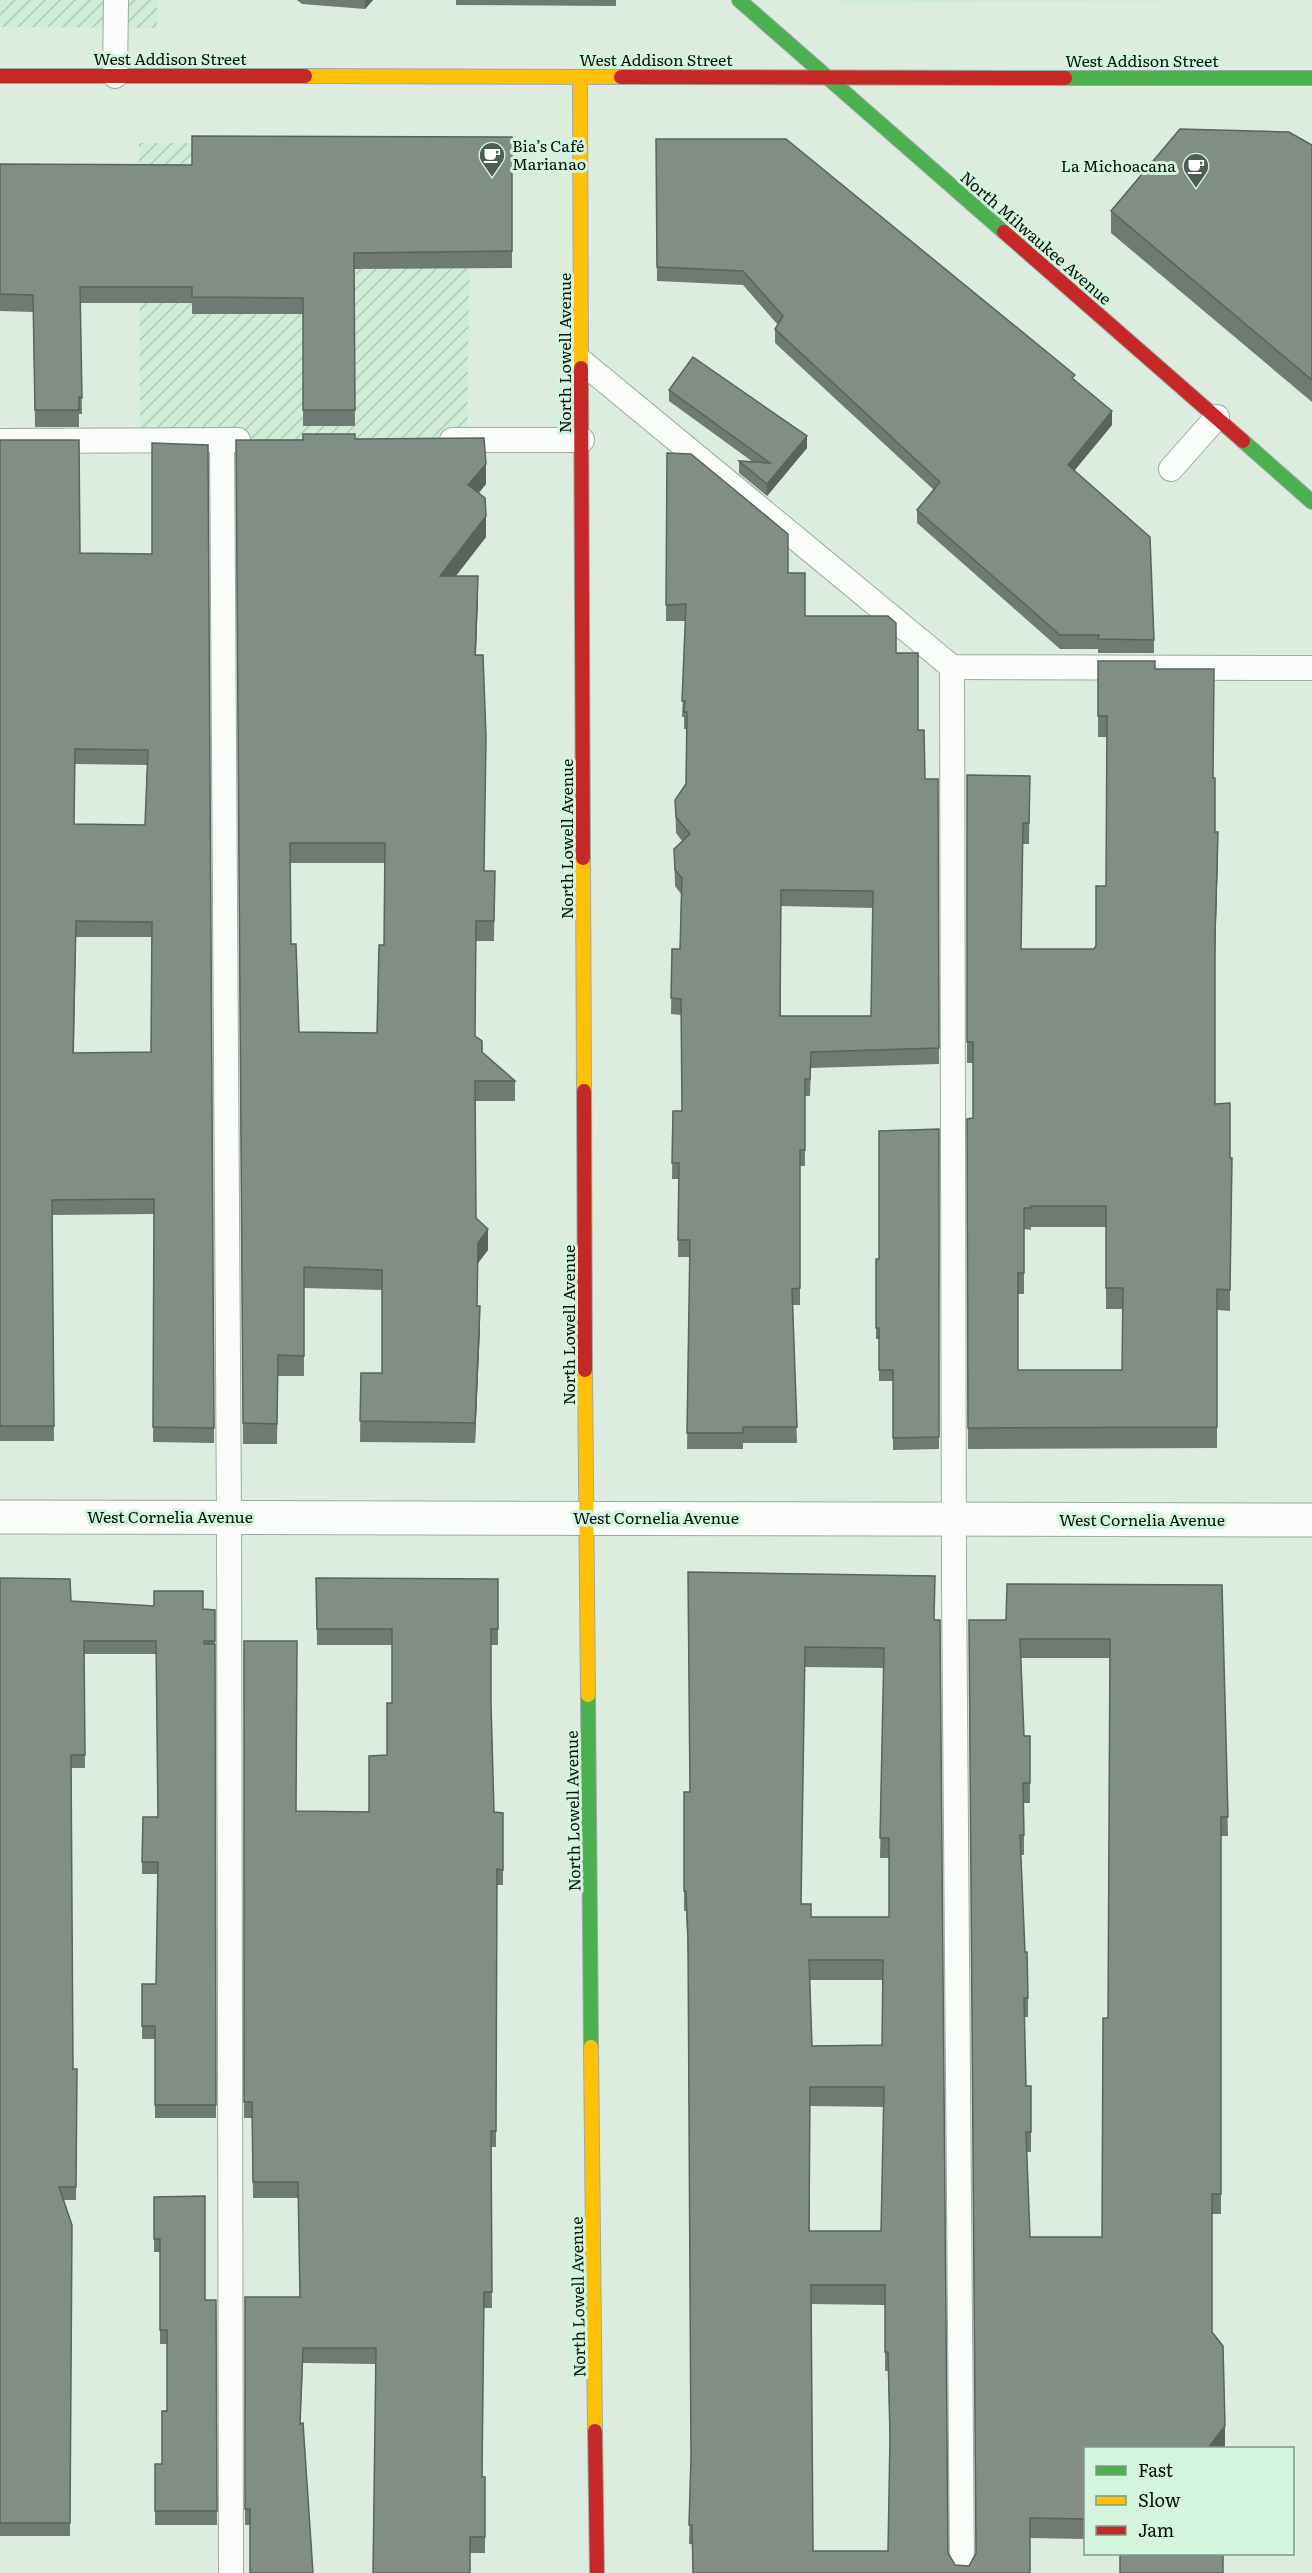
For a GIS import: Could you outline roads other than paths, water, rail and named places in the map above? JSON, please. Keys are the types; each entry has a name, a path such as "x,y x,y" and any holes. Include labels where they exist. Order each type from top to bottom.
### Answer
{"street":[{"name":"North Milwaukee Avenue","path":"739,0 1312,502"},
{"name":"West Addison Street","path":"0,76 1312,78"},
{"name":"North Lowell Avenue","path":"580,76 586,1518 597,2573"},
{"name":"West Cornelia Avenue","path":"0,1517 1312,1520"}],"lane":[{"path":"115,76 116,0"},
{"path":"581,361 951,668 1312,668"},
{"path":"1171,469 1217,417"},
{"path":"222,440 229,1517 231,2573"},
{"path":"0,441 257,440"},
{"path":"432,440 582,440"},
{"path":"951,668 954,1519 962,2573"}],"place":[{"name":"Bia’s Café Marianao","path":"492,178"},
{"name":"La Michoacana","path":"1196,189"}]}
